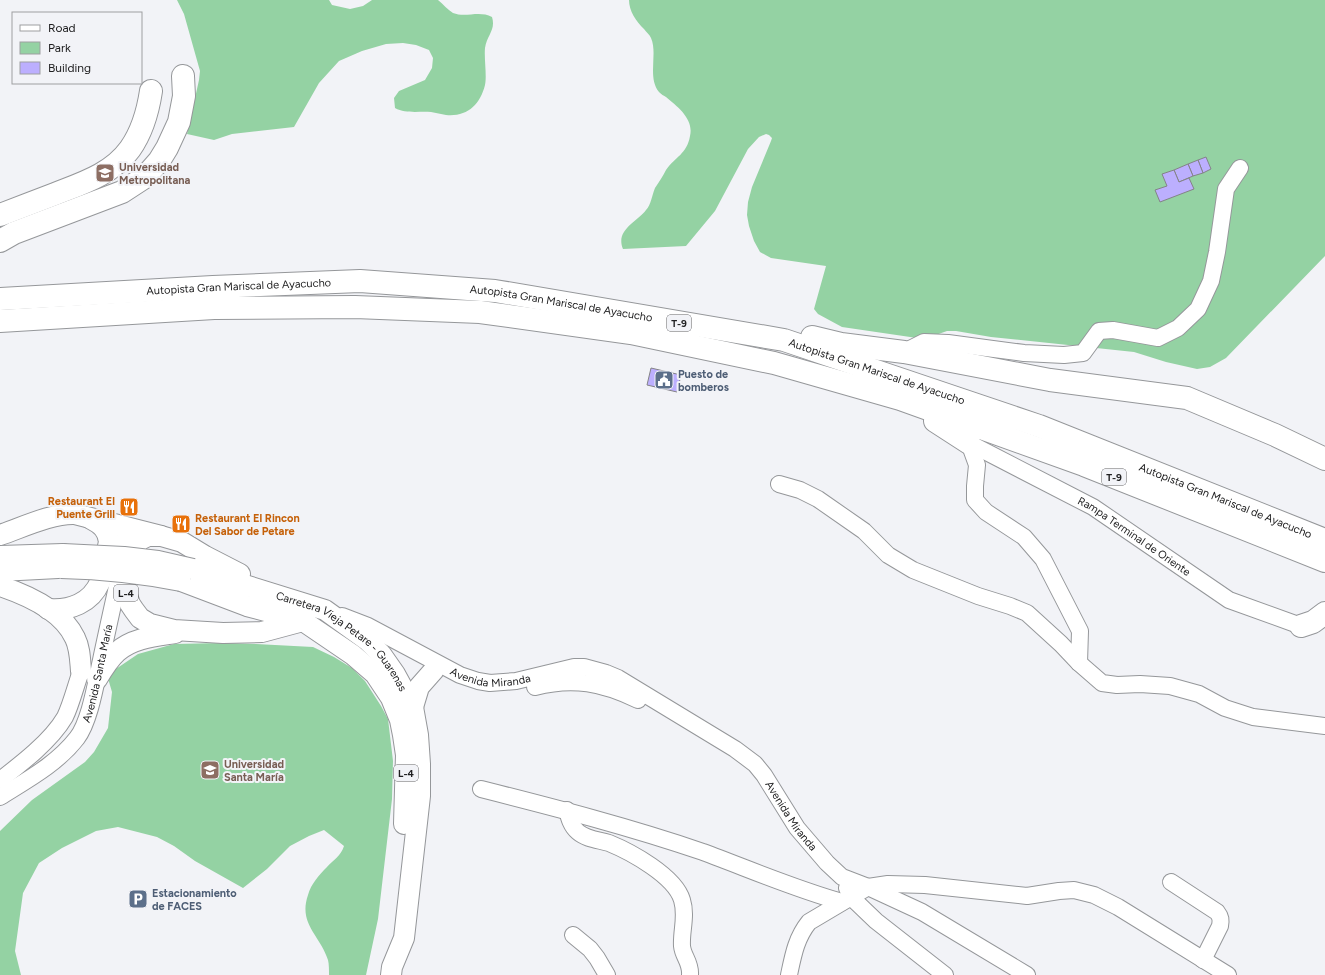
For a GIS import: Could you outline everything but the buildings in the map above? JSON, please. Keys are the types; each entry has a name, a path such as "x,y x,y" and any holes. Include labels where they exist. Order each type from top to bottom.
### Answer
{"highway":[{"path":"0,241 14,232 122,192 145,177 168,148 179,122 184,96 183,76"},
{"path":"0,215 86,182 114,166 130,149 135,141 146,112 151,91"},
{"name":"Autopista Gran Mariscal de Ayacucho","path":"0,300 360,280 495,291 784,340 1039,426 1325,540"},
{"name":"Autopista Gran Mariscal de Ayacucho","path":"0,320 214,308 354,307 480,312 630,333 774,363 900,399 1084,465 1325,561"},
{"path":"708,328 773,329 841,344 904,352 1050,380 1187,398 1275,435 1325,459"},
{"path":"900,399 969,443"},
{"path":"1301,626 1313,622 1325,613"},
{"path":"1301,626 1325,632"}],"main road":[{"name":"L-4","path":"0,535 54,517 68,514 81,515 99,523 104,528 109,542 100,582 94,593 90,598 80,604 65,609 48,609"},
{"name":"L-4","path":"81,515 121,534 161,536 182,542 282,597"},
{"name":"L-4","path":"161,536 148,536 138,541 124,587 130,604 140,618 150,624 162,628 188,632 223,633 262,632 303,621"},
{"name":"Carretera Vieja Petare - Guarenas","path":"0,556 62,561 151,560 187,575 247,606 303,621 353,655 375,674 391,698 400,720 406,755 405,812 391,938 392,971"},
{"name":"Carretera Vieja Petare - Guarenas","path":"0,571 62,561"},
{"name":"Carretera Vieja Petare - Guarenas","path":"187,575 282,597 325,610 368,641 381,654 413,706 418,735 420,796 404,938 392,971"},
{"path":"0,586 21,594 48,609 64,623 75,637 89,675"},
{"path":"303,621 368,641"},
{"name":"L-4","path":"89,675 118,651 135,641 162,635 188,632"},
{"path":"413,706 414,698 419,687 434,670"}],"street":[{"path":"904,352 924,342 948,343 1024,353 1064,355 1083,353 1099,331 1113,330 1158,338 1178,328 1198,309 1211,281 1217,252 1226,189 1240,168"},
{"path":"969,443 977,465 974,486 975,500 986,512 1024,537 1043,559 1080,631 1079,663"},
{"name":"Rampa Terminal de Oriente","path":"969,443 1093,507 1229,600 1301,626"},
{"path":"779,484 800,490 818,499 864,531 888,555 913,570 978,596 1027,613 1102,683 1117,685 1140,684 1170,686 1199,694 1225,708 1253,717 1325,726"},
{"name":"Avenida Santa María","path":"0,797 46,768 77,737 83,728 87,716 89,675 126,544 121,534"},
{"name":"Avenida Miranda","path":"325,610 368,626 460,675 478,681 490,683 516,682 574,667 584,667 618,678 735,749 755,764 764,775 797,828 826,863 842,876 922,912 1027,975"},
{"name":"Avenida Miranda","path":"368,641 468,686 486,692 501,693 519,691 551,683 572,682 604,686 624,693 640,701 660,704"},
{"name":"Avenida Santa María","path":"0,780 22,762 56,729 65,717 89,675"},
{"path":"481,790 567,810 696,850 813,894 847,900"},
{"path":"567,810 571,824 578,832 589,838 608,843 625,850 650,865 662,874 676,888 682,900 685,922 682,948 690,965 690,975"},
{"name":"Avenida Miranda","path":"842,876 847,900 945,975"},
{"path":"1171,882 1217,912 1220,916 1220,926 1203,960"},
{"path":"789,975 797,942 809,922 868,887 888,884 925,885 1027,896 1059,891 1084,891 1118,907 1228,975"},
{"path":"573,935 590,949 607,975"}],"green space":[{"path":"177,0 329,0 332,5 350,9 363,6 372,0 438,0 453,13 463,15 482,14 492,17 493,26 485,48 486,77 483,92 472,108 460,114 446,115 431,112 408,112 399,110 395,108 394,98 399,91 425,80 432,68 433,58 429,50 416,45 403,43 386,44 362,51 339,61 319,83 294,127 232,134 214,140 187,134 200,71 184,14"},
{"path":"629,0 1325,0 1325,256 1226,358 1210,367 1197,369 1166,362 1134,352 991,337 956,331 947,331 930,337 917,338 842,327 818,314 814,309 826,266 771,258 760,252 754,241 747,215 748,202 752,187 772,138 766,134 759,137 748,149 715,211 686,246 623,249 621,242 624,231 648,208 655,188 666,170 686,147 691,130 690,124 684,114 662,95 655,86 653,73 653,44 649,35 634,16 630,8"},
{"path":"222,643 313,647 352,668 365,681 388,719 393,761 392,799 378,919 366,975 329,975 328,960 308,922 306,905 311,887 321,873 339,855 344,846 324,830 290,846 267,869 243,888 195,861 174,846 157,837 118,827 96,831 62,848 39,863 23,893 15,951 21,975 0,975 0,831 32,800 85,762 94,752 108,728 112,692 107,675 138,654 174,644"}],"place":[{"name":"Universidad Metropolitana","path":"105,173"},
{"name":"Puesto de bomberos","path":"664,380"},
{"name":"Restaurant El Puente Grill","path":"129,507"},
{"name":"Restaurant El Rincon Del Sabor de Petare","path":"181,524"},
{"name":"Universidad Santa María","path":"210,770"},
{"name":"Estacionamiento de FACES","path":"138,899"}]}
